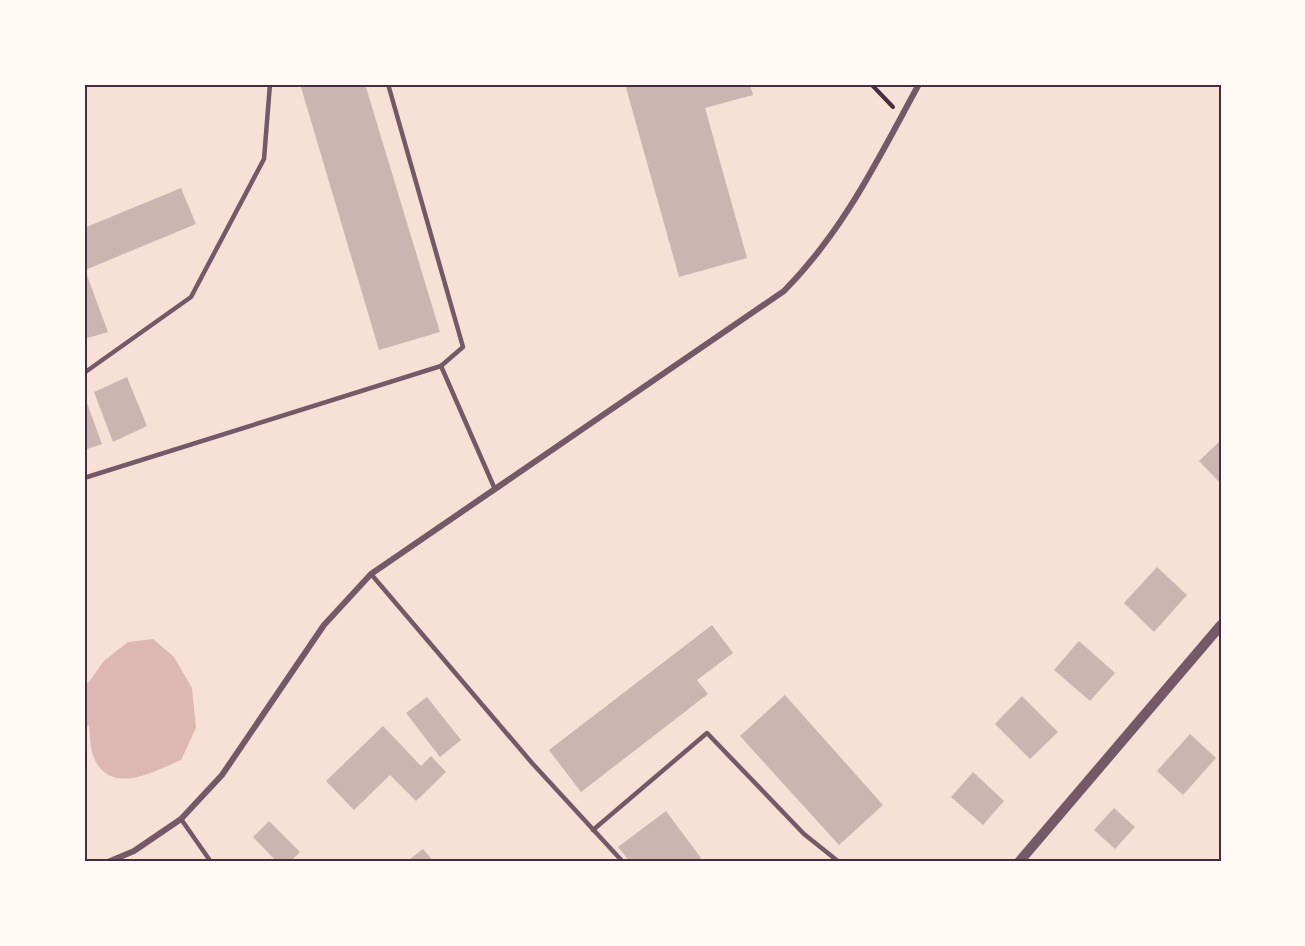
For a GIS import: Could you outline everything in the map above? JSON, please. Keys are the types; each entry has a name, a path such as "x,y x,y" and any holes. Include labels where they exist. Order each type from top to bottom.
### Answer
{"street":[{"path":"108,862 134,851 181,819 222,775 324,625 371,574 494,487 784,291 815,260 838,229 919,84"},
{"path":"1019,862 1221,626"}],"lane":[{"path":"84,373 191,297 264,159 270,84"},
{"path":"84,478 441,366 463,347 388,84"},
{"path":"441,366 494,487"},
{"path":"371,574 532,763 623,862"},
{"path":"593,830 707,733 804,834 839,862"},
{"path":"181,819 211,862"}],"path":[{"path":"871,84 902,116"}],"shaded area":[{"path":"153,639 174,657 192,688 196,728 181,760 133,778 111,776 101,769 94,758 89,725 84,728 84,681 88,683 104,661 128,642"}],"building":[{"path":"300,84 365,84 440,332 379,350"},
{"path":"625,84 750,84 753,95 705,108 747,258 679,277"},
{"path":"181,188 196,224 85,270 108,332 84,339 84,228"},
{"path":"127,377 147,426 113,442 94,392"},
{"path":"87,403 102,444 84,450 84,404"},
{"path":"1221,440 1221,484 1199,461"},
{"path":"1157,567 1187,595 1154,632 1124,603"},
{"path":"712,625 733,653 697,680 708,694 581,792 549,750"},
{"path":"1079,641 1115,673 1090,701 1054,670"},
{"path":"785,695 883,805 839,845 740,736"},
{"path":"1022,696 1058,732 1030,759 995,724"},
{"path":"427,697 461,740 440,757 406,713"},
{"path":"383,726 421,766 431,756 446,772 416,801 390,775 354,810 326,781"},
{"path":"1190,734 1216,758 1183,795 1157,771"},
{"path":"973,772 1004,801 983,825 951,797"},
{"path":"1114,808 1135,827 1115,849 1094,830"},
{"path":"666,811 701,858 696,862 630,862 618,847"},
{"path":"269,821 300,852 290,862 277,862 253,837"},
{"path":"423,849 434,862 406,862"}]}
